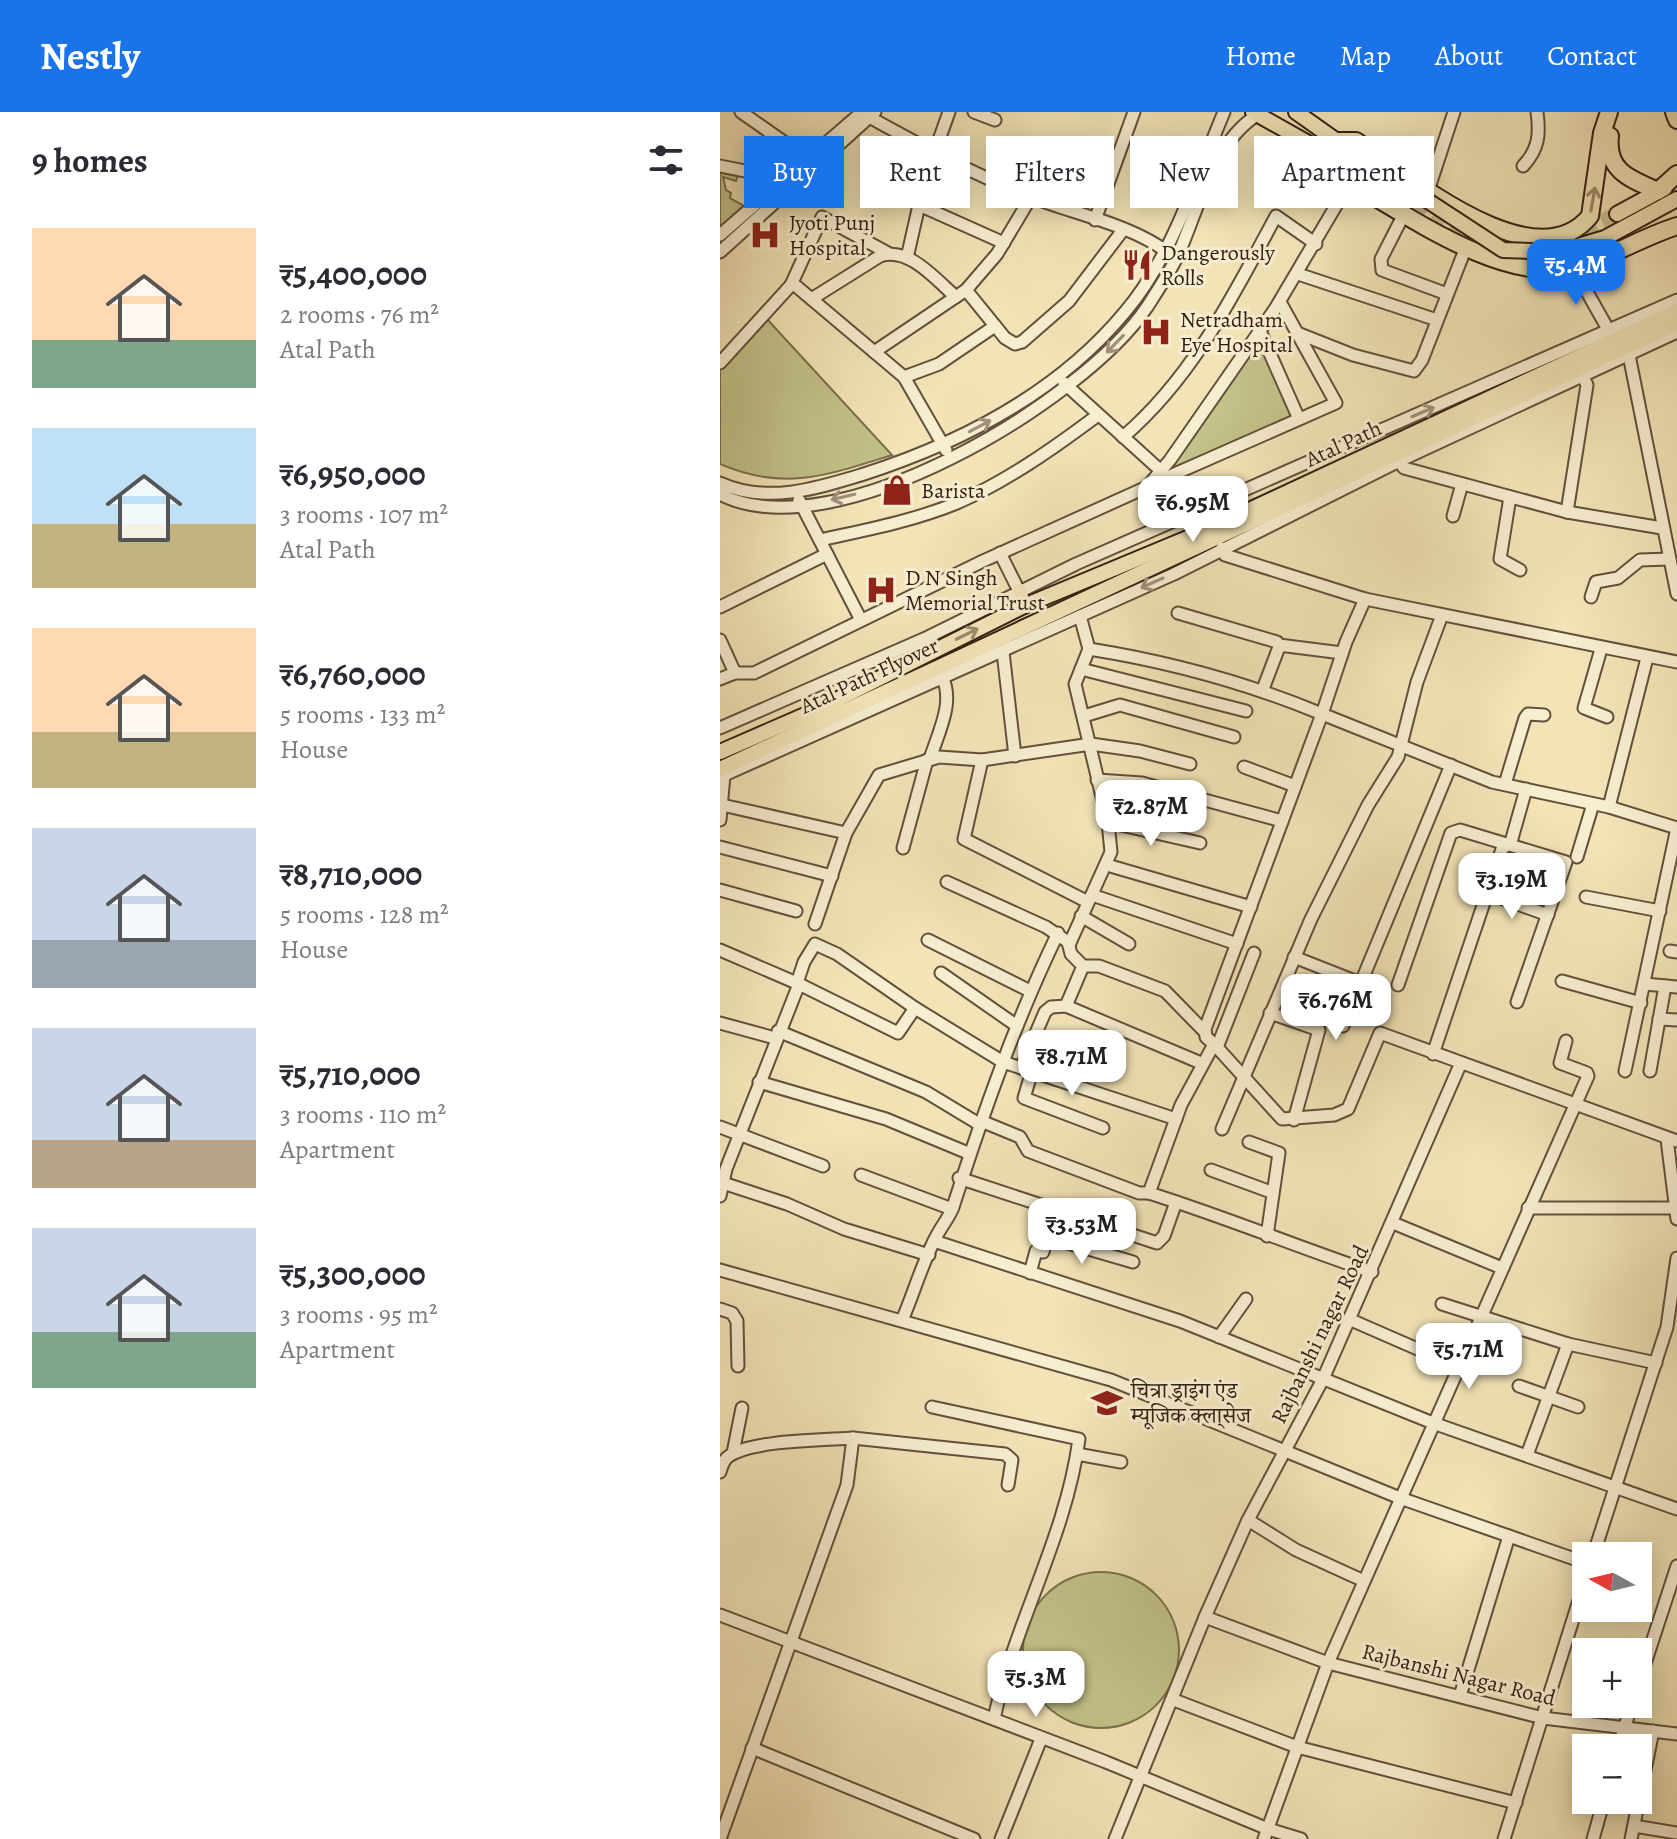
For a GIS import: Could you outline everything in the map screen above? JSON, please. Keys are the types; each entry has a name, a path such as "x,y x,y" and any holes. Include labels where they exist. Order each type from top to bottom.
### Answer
{"highway":[{"path":"1434,194 1488,226 1510,233 1540,236 1569,232 1590,216 1602,133 1609,112"},
{"path":"1618,112 1610,135 1611,162 1617,171 1658,191 1677,174"},
{"path":"1674,112 1677,120"},
{"path":"1398,208 1466,247 1517,267 1573,267 1677,226"}],"main road":[{"path":"1255,114 1299,136"},
{"path":"1301,136 1303,116"},
{"path":"1303,116 1323,136"},
{"path":"1617,214 1677,183"},
{"path":"1433,208 1503,250 1558,252 1605,238 1677,199"},
{"name":"Atal Path","path":"1038,627 1618,344 1677,311"},
{"name":"Atal Path","path":"1024,606 1202,532 1618,344 1677,323"},
{"path":"1019,591 1024,606"},
{"name":"Atal Path Flyover","path":"720,752 812,712 1024,606"},
{"name":"Atal Path Flyover","path":"721,774 1038,627"}],"street":[{"path":"741,112 775,136"},
{"path":"942,136 949,112"},
{"path":"974,112 995,120"},
{"path":"1095,220 1134,112"},
{"path":"720,483 764,495 814,489 928,454 998,416 1058,377 1125,312 1165,250 1224,112"},
{"path":"1434,173 1454,112"},
{"path":"1523,166 1533,156 1538,140 1538,112 1549,112"},
{"path":"839,136 869,114"},
{"path":"869,114 905,136"},
{"path":"844,136 869,114"},
{"path":"720,494 751,504 802,506 905,480 990,438 1068,387 1136,321 1176,258 1223,151 1235,131 1255,114"},
{"path":"720,166 744,171"},
{"path":"720,235 758,208"},
{"path":"720,252 765,208"},
{"path":"907,258 918,208"},
{"path":"926,208 1004,243"},
{"path":"874,352 961,294 1004,243 1025,208"},
{"path":"1062,208 1123,230 1176,258"},
{"path":"1149,485 1280,302 1336,208"},
{"path":"1405,212 1381,259 1382,270 1393,277 1447,294"},
{"path":"1123,437 1161,403 1183,376 1276,216 1316,244"},
{"path":"721,361 791,285 822,217 888,253 907,258 961,294 1010,343 1022,342 1032,336 1069,301 1123,230"},
{"path":"1300,334 1353,355 1414,371 1422,360 1466,247"},
{"path":"813,298 888,253"},
{"path":"1573,267 1618,344 1677,594"},
{"path":"1298,274 1437,320"},
{"path":"791,285 813,298 904,377 951,459"},
{"path":"720,820 721,774 1003,652 1038,627 1080,616 1399,461 1583,377 1618,344 1677,300"},
{"path":"720,679 735,673 754,673 1000,553 1336,403 1280,302"},
{"path":"904,377 939,364 995,326"},
{"path":"1260,331 1299,419"},
{"path":"720,728 895,653 1019,591 1618,344 1677,332"},
{"path":"1058,377 1161,471"},
{"path":"1567,512 1587,385 1583,377"},
{"path":"820,540 896,523 957,502 1014,472 1098,415"},
{"path":"1399,461 1404,468 1567,512 1662,528"},
{"path":"1453,516 1462,484"},
{"path":"795,491 861,620"},
{"path":"1510,497 1500,559 1504,565 1520,570"},
{"path":"1222,548 1225,555 1365,599 1677,662"},
{"path":"1000,553 1019,591"},
{"path":"720,607 827,554"},
{"path":"1591,597 1596,582 1618,578 1636,561 1669,559"},
{"path":"1205,1032 1342,653 1365,599"},
{"path":"1178,613 1279,645 1342,653"},
{"path":"1222,1129 1294,957 1401,745 1417,682 1442,615"},
{"path":"1080,616 1089,649 1075,684 1108,822 1111,852 1107,865 1086,898 1081,916 1030,991 1017,1026 1016,1066 1024,1098 1103,1128"},
{"path":"720,640 735,673"},
{"path":"1263,689 1279,645"},
{"path":"1089,649 1157,660 1263,689 1505,784 1609,807 1677,828 1625,1071"},
{"path":"1601,649 1584,708 1607,717"},
{"path":"1003,652 1015,756"},
{"path":"1609,807 1647,658"},
{"path":"1081,669 1246,711"},
{"path":"903,848 947,701 948,688 942,677"},
{"path":"1084,716 1120,705 1234,737"},
{"path":"1505,784 1525,718 1528,714 1544,715"},
{"path":"815,924 846,833 879,775 929,759 953,756 982,760 1091,744 1131,749 1190,764"},
{"path":"982,760 964,839 1086,898 1237,944"},
{"path":"1343,1026 1451,765"},
{"path":"1244,767 1295,786"},
{"path":"1097,780 1142,783 1282,821"},
{"path":"1433,1054 1502,849 1511,842 1526,789"},
{"path":"1577,857 1593,804"},
{"path":"722,805 846,833"},
{"path":"1108,822 1200,843"},
{"path":"1398,985 1451,833 1460,830 1511,842 1566,862 1517,1002"},
{"path":"720,847 832,876"},
{"path":"1107,865 1251,907"},
{"path":"947,882 1065,939 1071,954 1083,966 1095,965 1165,991 1282,1119 1334,1115 1348,1109 1380,1033 1460,1065 1672,1140 1676,1213 1528,1208"},
{"path":"720,890 796,911"},
{"path":"1487,893 1548,915"},
{"path":"1586,897 1660,911"},
{"path":"1081,916 1129,944"},
{"path":"928,940 1030,991"},
{"path":"720,1196 723,1176 742,1134 796,982 815,944 837,954 915,1008 1016,1066 1176,1119"},
{"path":"720,950 796,982 898,1033 915,1008"},
{"path":"1149,1193 1176,1119 1201,1063 1216,1045 1254,953"},
{"path":"1294,957 1360,983"},
{"path":"1066,1006 1083,966"},
{"path":"941,973 1017,1026"},
{"path":"1562,981 1641,1003"},
{"path":"1645,984 1671,986 1659,1019 1650,1071"},
{"path":"903,1318 952,1209 968,1153 1045,1012 1051,1007 1066,1006 1201,1063"},
{"path":"1270,1013 1319,1030 1294,1120"},
{"path":"1659,1019 1677,1020"},
{"path":"720,1023 777,1035 926,1092 984,1123 1020,1137 1027,1149 1040,1156 1139,1193 1149,1193 1235,1221 1267,1236 1372,1272"},
{"path":"1266,1834 1328,1663 1433,1423 1461,1368 1587,1073 1560,1063 1566,1041"},
{"name":"Rajbanshi nagar Road","path":"1115,1839 1248,1520 1351,1320 1460,1065"},
{"path":"759,1082 886,1119 968,1153"},
{"path":"720,1127 823,1166"},
{"path":"1249,1142 1279,1153 1267,1236"},
{"path":"1211,1170 1271,1192"},
{"path":"861,1175 952,1209"},
{"path":"723,1176 844,1229 929,1255"},
{"path":"963,1179 1157,1243 1164,1236 1176,1202"},
{"path":"1393,1223 1502,1268"},
{"path":"1030,1273 1036,1251 1043,1252 1047,1237 1133,1262"},
{"path":"938,1244 1219,1337 1433,1423 1677,1509"},
{"path":"1597,1542 1656,1363 1676,1277 1677,1258"},
{"path":"720,1270 903,1318 1111,1380 1400,1498 1572,1558"},
{"path":"1219,1337 1246,1299"},
{"path":"1442,1304 1481,1319 1568,1344 1656,1363"},
{"path":"720,1309 732,1313 737,1321 738,1366"},
{"path":"1351,1320 1461,1368"},
{"path":"1527,1455 1568,1344"},
{"path":"1519,1386 1578,1407"},
{"path":"932,1407 1077,1437 1077,1454 1067,1500 1002,1684 994,1719"},
{"path":"733,1453 742,1408"},
{"path":"720,1839 847,1485 853,1438"},
{"path":"720,1472 725,1459 733,1453 777,1443 853,1438 1005,1454 1012,1460 1008,1485"},
{"path":"1077,1454 1121,1462"},
{"path":"1248,1520 1296,1550 1364,1581"},
{"path":"1460,1696 1509,1536"},
{"path":"1652,1642 1677,1566"},
{"path":"720,1615 1142,1777 1266,1834 1301,1839"},
{"name":"Rajbanshi nagar Road","path":"1205,1617 1328,1663"},
{"path":"1504,1839 1572,1622"},
{"name":"Rajbanshi Nagar Road","path":"1328,1663 1543,1718 1677,1734"},
{"path":"1174,1700 1297,1747 1516,1803"},
{"path":"1622,1734 1627,1718"},
{"path":"1631,1839 1653,1731"},
{"path":"1001,1839 1041,1739"},
{"path":"752,1748 974,1839"},
{"path":"1593,1839 1600,1814"},
{"path":"1634,1826 1677,1833"}],"green space":[{"path":"720,169 739,172 736,181 723,177 726,190 731,193 730,198 744,206 720,229"},
{"path":"766,318 892,455 806,478 765,477 720,464 720,369"},
{"path":"1261,339 1294,417 1167,472"},
{"path":"1101,1572 1131,1578 1156,1595 1173,1620 1179,1650 1173,1680 1156,1705 1131,1722 1101,1728 1071,1722 1046,1705 1029,1680 1023,1650 1029,1620 1046,1595 1071,1578"}],"tunnel":[{"path":"1418,208 1468,238 1487,244 1543,242"},
{"path":"1564,239 1617,214"}],"place":[{"name":"Jyoti Punj Hospital","path":"765,235"},
{"name":"Dangerously Rolls","path":"1137,265"},
{"name":"Netradham Eye Hospital","path":"1156,332"},
{"name":"Barista","path":"897,490"},
{"name":"D N Singh Memorial Trust","path":"881,590"},
{"name":"चित्रा ड्राइंग एंड म्यूजिक क्ला्सेज","path":"1107,1403"}]}
